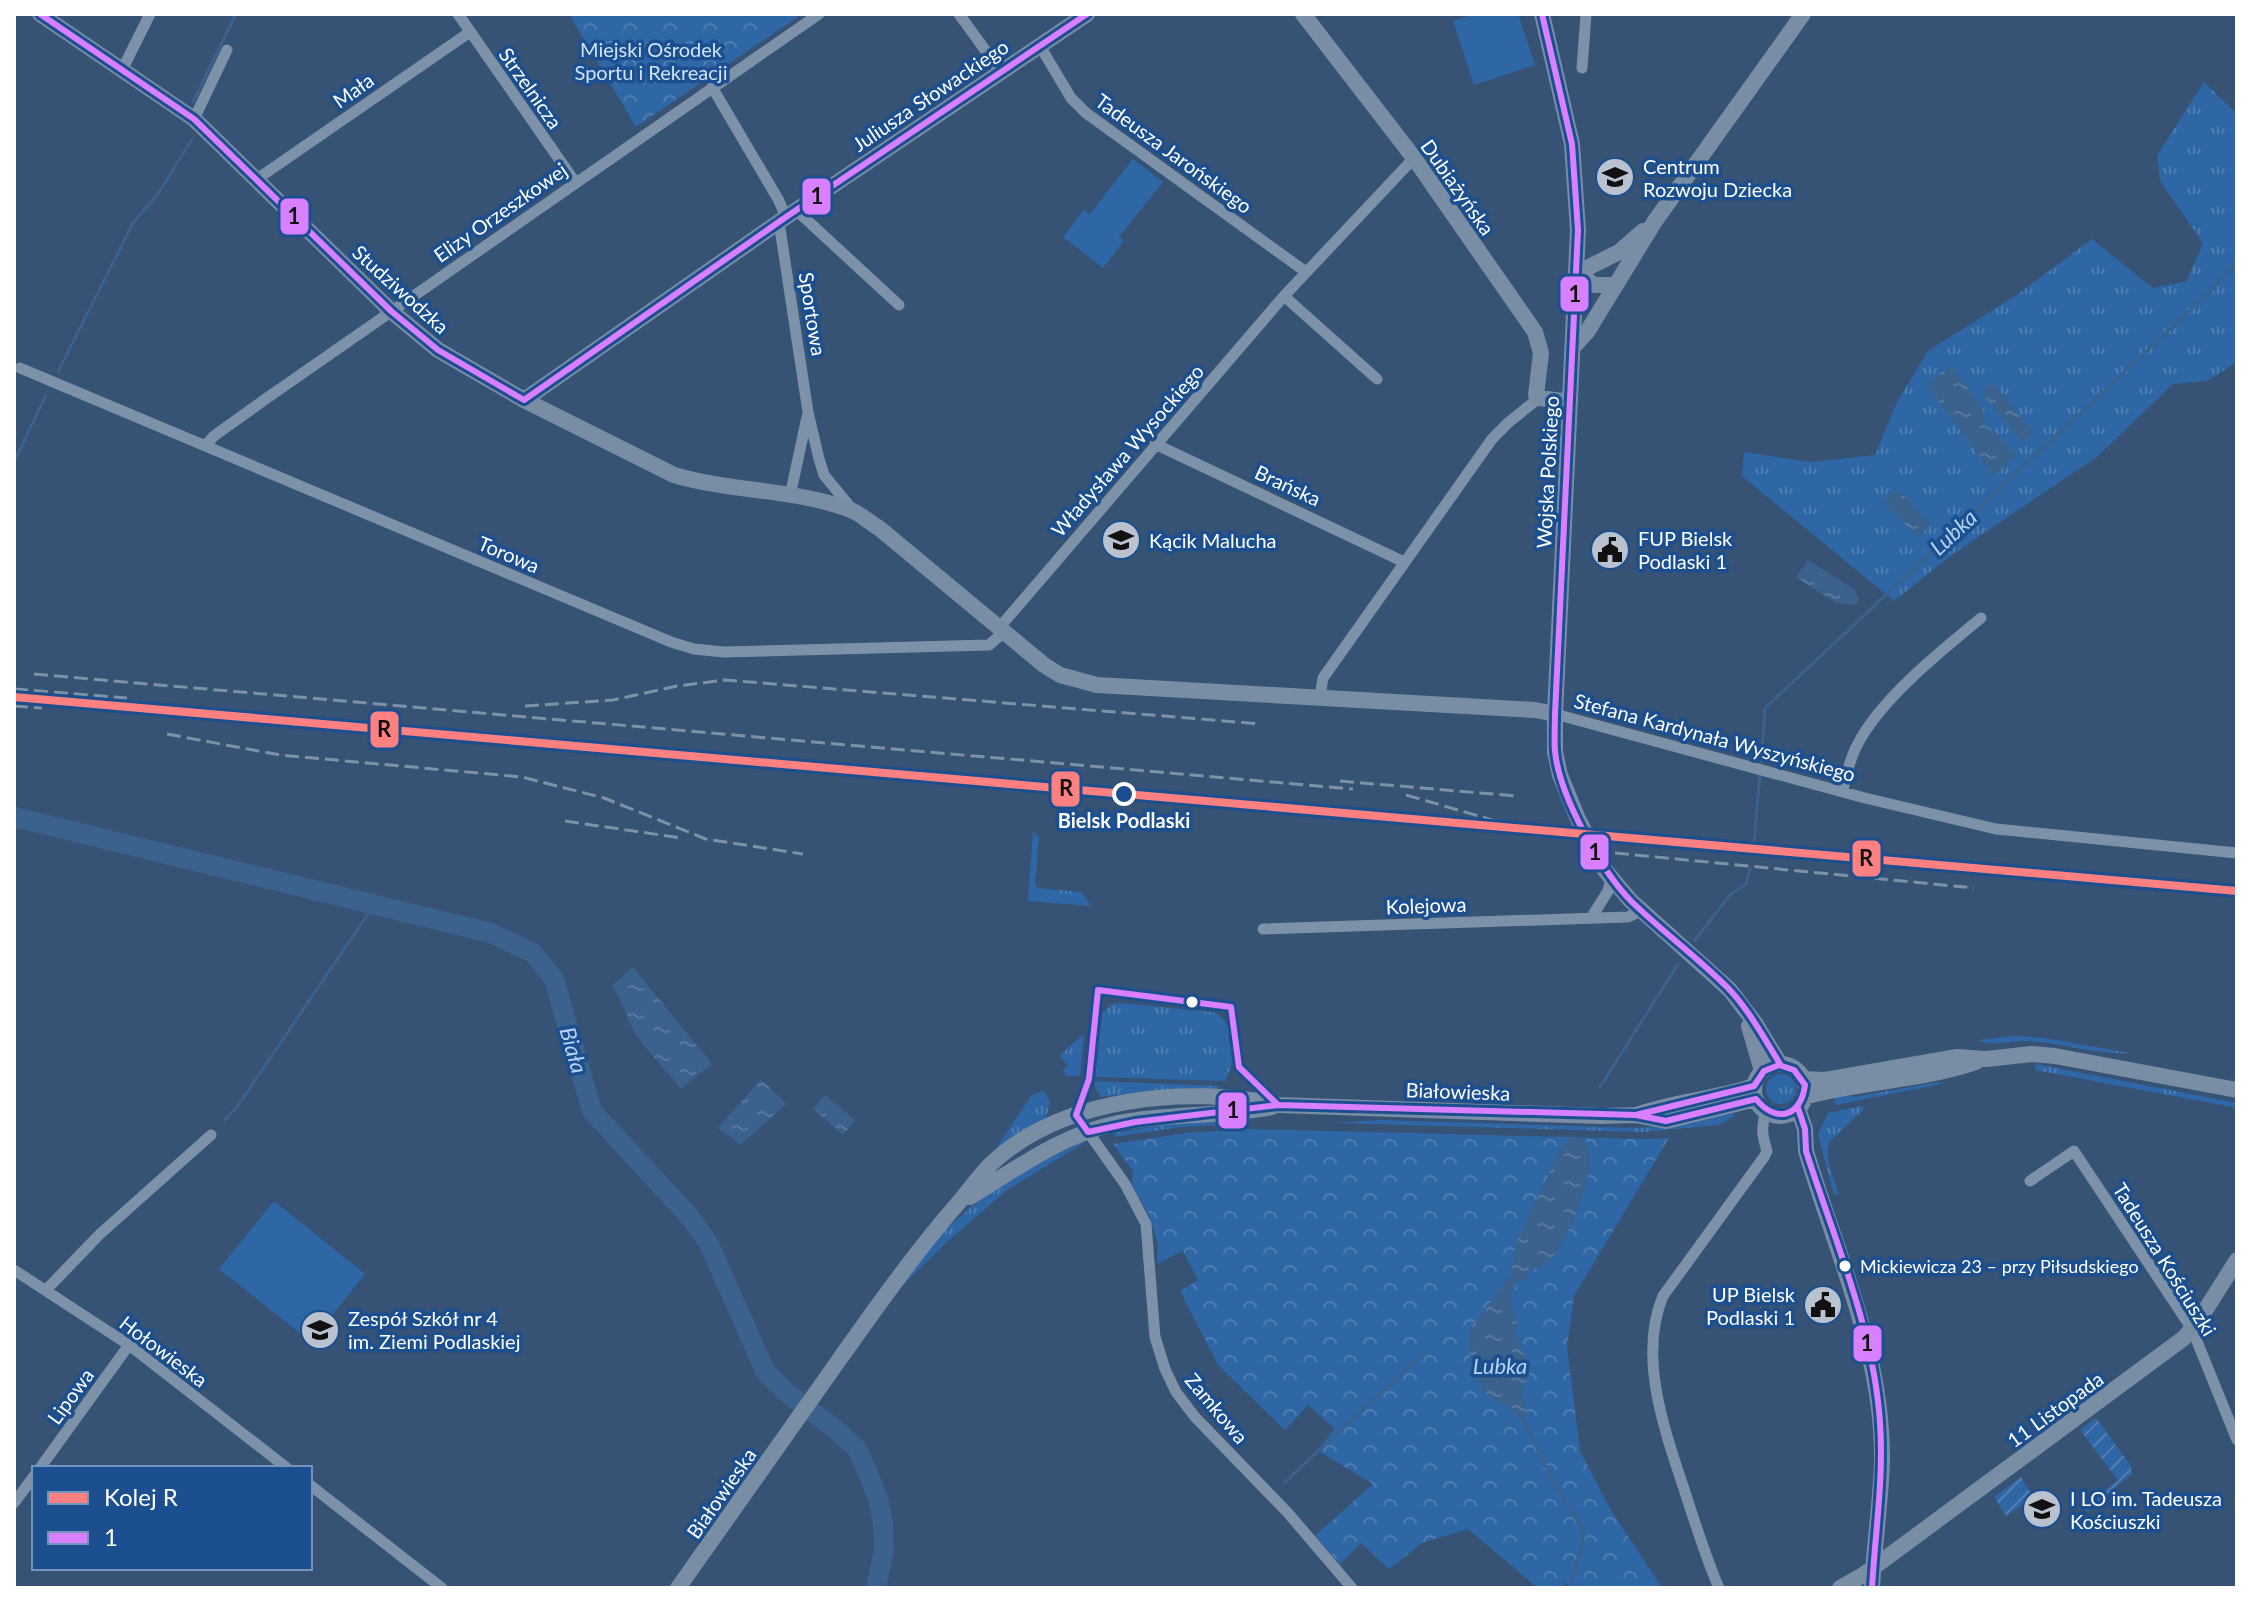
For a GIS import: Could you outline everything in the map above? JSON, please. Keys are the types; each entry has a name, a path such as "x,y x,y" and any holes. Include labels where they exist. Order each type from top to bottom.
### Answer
{"main road":[{"name":"Studziwodzka","path":"40,14 194,119 391,311 438,350 524,400 674,475 700,483 790,496"},
{"name":"Juliusza Słowackiego","path":"524,400 787,216 1087,14"},
{"name":"Dubiażyńska","path":"1303,14 1414,158 1535,332 1541,353 1536,395 1539,398"},
{"name":"Wojska Polskiego","path":"1542,14 1572,144 1578,202 1555,752 1564,787 1594,851 1611,878 1641,911 1730,990 1780,1064"},
{"path":"1574,346 1587,332 1655,221 1803,14"},
{"path":"1616,285 1594,285 1577,273 1619,252 1655,221"},
{"path":"1578,245 1601,259"},
{"path":"1539,398 1570,402"},
{"name":"Sportowa","path":"790,496 854,512 879,528 1001,630"},
{"name":"Stefana Kardynała Wyszyńskiego","path":"1001,630 1044,665 1077,681 1097,685 1320,696 1535,710 1555,714"},
{"path":"1746,1012 1764,1097 1806,1151"},
{"path":"1803,1079 1825,1080 1957,1057 1986,1059 2032,1054 2237,1090"},
{"path":"1764,1097 1801,1102 1827,1091 1952,1070 1986,1059"},
{"path":"1764,1097 1780,1064 1796,1070 1803,1079 1801,1102 1806,1151 1866,1337 1882,1459 1872,1588"},
{"name":"Białowieska","path":"678,1588 930,1233 992,1163 1023,1141 1076,1115 1133,1100 1172,1097 1245,1098 1278,1105 1601,1116 1636,1115 1664,1105 1736,1092 1764,1097"},
{"name":"Białowieska","path":"955,1206 1033,1157 1088,1132 1117,1123 1245,1112 1278,1105"},
{"name":"11 Listopada","path":"1840,1588 2172,1347 2192,1329 2237,1260"}],"street":[{"path":"123,68 150,14"},
{"name":"Strzelnicza","path":"458,14 575,182"},
{"name":"Elizy Orzeszkowej","path":"206,445 214,436 391,311 819,14"},
{"path":"959,14 1001,72"},
{"path":"1582,68 1586,14"},
{"name":"Mała","path":"257,179 470,32"},
{"name":"Tadeusza Jarońskiego","path":"1040,46 1071,98 1086,113 1306,272"},
{"path":"194,119 227,50"},
{"name":"Sportowa","path":"712,87 787,216 808,412 824,475 854,512"},
{"name":"Władysława Wysockiego","path":"1001,630 1155,444 1284,296 1414,158"},
{"path":"787,216 899,305"},
{"path":"1284,296 1377,379"},
{"name":"Torowa","path":"20,368 694,649 724,652 989,645 1001,630"},
{"path":"1320,696 1323,678 1492,439 1539,398"},
{"name":"Sportowa","path":"790,496 808,412"},
{"name":"Brańska","path":"1155,444 1404,562"},
{"path":"1843,791 1859,741 1877,714 1946,647 1981,618"},
{"name":"Stefana Kardynała Wyszyńskiego","path":"1555,714 1752,768 1996,829 2237,853"},
{"path":"1591,918 1608,891 1611,878"},
{"name":"Kolejowa","path":"1263,929 1628,917 1641,911"},
{"path":"1719,1588 1708,1564 1672,1451 1655,1379 1653,1337 1663,1296 1767,1151 1761,1129 1764,1097"},
{"name":"Zamkowa","path":"1076,1115 1125,1184 1146,1224 1155,1337 1176,1392 1195,1417 1288,1513 1352,1588"},
{"path":"46,1290 100,1234 211,1135"},
{"name":"Tadeusza Kościuszki","path":"2030,1181 2074,1151 2192,1329 2237,1440"},
{"name":"Hołowieska","path":"14,1270 129,1345 284,1466"},
{"name":"Lipowa","path":"41,1466 129,1345"},
{"path":"14,1503 32,1479"},
{"path":"312,1487 442,1588"}],"green space":[{"name":"Miejski Ośrodek Sportu i Rekreacji","path":"569,14 802,14 636,127"},
{"path":"1474,14 1518,14 1535,65 1474,85 1453,21"},
{"path":"2204,82 2237,114 2237,362 2207,381 2173,384 2097,457 1953,554 1894,601 1742,476 1744,452 1810,462 1875,455 1897,402 1928,351 2018,294 2092,239 2153,288 2187,281 2203,243 2160,181 2157,155"},
{"path":"1133,159 1163,182 1119,237 1124,241 1103,268 1063,237 1084,210 1090,214"},
{"path":"1033,831 1039,838 1037,888 1081,892 1091,906 1028,901"},
{"path":"1111,1004 1212,1012 1221,1017 1231,1032 1233,1042 1232,1062 1225,1081 1095,1077 1102,1014"},
{"path":"1084,1034 1080,1076 1067,1076 1063,1071 1068,1065 1059,1056"},
{"path":"2014,1036 2045,1038 2129,1053 2035,1042 1994,1043 1978,1040"},
{"path":"2036,1064 2237,1103 2237,1108 2035,1070"},
{"path":"1781,1074 1791,1079 1796,1089 1791,1099 1781,1104 1771,1099 1766,1089 1771,1079"},
{"path":"1095,1081 1220,1086 1215,1090 1157,1090 1101,1097"},
{"path":"1946,1083 1836,1105 1834,1102 1837,1095 1854,1097"},
{"path":"1045,1092 1050,1102 1046,1118 999,1150 997,1147 1031,1096"},
{"path":"1862,1106 1863,1110 1829,1142 1829,1162 1839,1194 1834,1195 1818,1134 1828,1113"},
{"path":"1730,1111 1735,1116 1718,1125 1643,1132 1334,1123 1380,1120 1640,1128 1669,1125"},
{"path":"1241,1120 1241,1124 1180,1127 1115,1137 1114,1133 1180,1122"},
{"path":"1252,1129 1669,1138 1574,1296 1567,1347 1580,1451 1612,1512 1660,1588 1571,1588 1565,1582 1563,1588 1538,1588 1468,1529 1422,1543 1389,1569 1361,1543 1340,1564 1315,1536 1373,1484 1317,1450 1335,1429 1308,1405 1285,1430 1218,1365 1180,1291 1198,1280 1183,1251 1157,1264 1158,1245 1149,1215 1132,1186 1133,1171 1113,1144 1186,1133"},
{"path":"1084,1143 1007,1190 894,1294 928,1249 979,1201 1018,1175"},
{"path":"274,1201 365,1274 311,1342 219,1269"},
{"path":"2094,1419 2131,1466 2132,1474 2086,1512 2083,1508 2118,1480 2080,1430"},
{"path":"2021,1477 2034,1498 2006,1516 1994,1497"}],"water":[{"path":"1951,365 1982,407 1986,426 2016,456 1994,476 1928,387"},
{"path":"1992,382 2034,433 2022,442 1982,393"},
{"path":"1895,490 1904,495 1931,525 1918,537 1884,503"},
{"path":"1808,560 1854,589 1859,599 1856,605 1836,603 1796,577"},
{"path":"633,967 712,1064 681,1089 635,1033 612,986"},
{"path":"761,1079 786,1104 741,1145 718,1128"},
{"path":"825,1095 855,1120 843,1135 813,1109"},
{"name":"Lubka","path":"1569,1139 1585,1139 1590,1152 1581,1200 1558,1249 1541,1267 1529,1270 1526,1279 1516,1281 1510,1303 1517,1319 1516,1337 1530,1366 1521,1392 1527,1417 1519,1420 1511,1408 1491,1398 1479,1385 1472,1366 1469,1336 1471,1328 1512,1274 1515,1245 1559,1152"}],"waterway":[{"path":"193,102 236,14"},
{"path":"58,372 133,223 158,194 192,139"},
{"name":"Lubka","path":"1761,765 1765,708 2213,289 2237,261"},
{"path":"14,462 46,395"},
{"name":"Lubka","path":"1754,843 1760,773"},
{"name":"Biała","path":"14,817 491,933 533,953 554,979 592,1111 689,1216 709,1244 765,1371 787,1393 858,1450 878,1498 883,1524 884,1551 876,1588"},
{"name":"Lubka","path":"1695,940 1730,895 1746,884 1750,869"},
{"path":"224,1121 237,1107 374,905"},
{"name":"Lubka","path":"1600,1087 1678,964"},
{"path":"1285,1482 1422,1355"},
{"name":"Lubka","path":"1523,1419 1553,1482 1583,1530 1583,1543 1569,1588"}],"railway":[{"path":"34,674 1353,789"},
{"path":"525,706 613,700 677,686 725,680 1261,724"},
{"path":"14,689 127,698"},
{"path":"14,706 42,708"},
{"path":"167,734 280,755 522,777 604,798 706,839 803,854"},
{"path":"1340,781 1516,796"},
{"path":"1406,795 1503,823"},
{"path":"565,821 681,838"},
{"path":"1615,853 1974,888"}],"rail line":[{"name":"R","path":"14,697 2237,891"}],"transit line":[{"name":"1","path":"40,14 194,119 391,311 438,350 524,400 786,217 1087,14"},
{"name":"1","path":"1542,14 1572,144 1578,230 1555,714 1558,769 1573,810 1607,872 1632,902 1728,988 1780,1064"},
{"name":"1","path":"1098,990 1231,1007 1239,1067 1278,1105 1135,1122 1088,1132 1076,1115 1089,1079 1098,990"},
{"name":"1","path":"1779,1065 1794,1070 1805,1085 1798,1104 1786,1113 1772,1112 1756,1099 1666,1121 1636,1115 1754,1086 1764,1071 1779,1065"},
{"name":"1","path":"1278,1105 1636,1115"},
{"name":"1","path":"1798,1108 1805,1129 1806,1151 1861,1319 1876,1388 1881,1464 1872,1588"}],"place":[{"name":"Centrum Rozwoju Dziecka","path":"1615,177"},
{"name":"Kącik Malucha","path":"1121,540"},
{"name":"FUP Bielsk Podlaski 1","path":"1610,550"},
{"name":"Bielsk Podlaski","path":"1124,794"},
{"name":"Mickiewicza 23 – przy Piłsudskiego","path":"1845,1266"},
{"name":"UP Bielsk Podlaski 1","path":"1823,1305"},
{"name":"Zespół Szkół nr 4 im. Ziemi Podlaskiej","path":"320,1330"},
{"name":"I LO im. Tadeusza Kościuszki","path":"2042,1509"}]}
